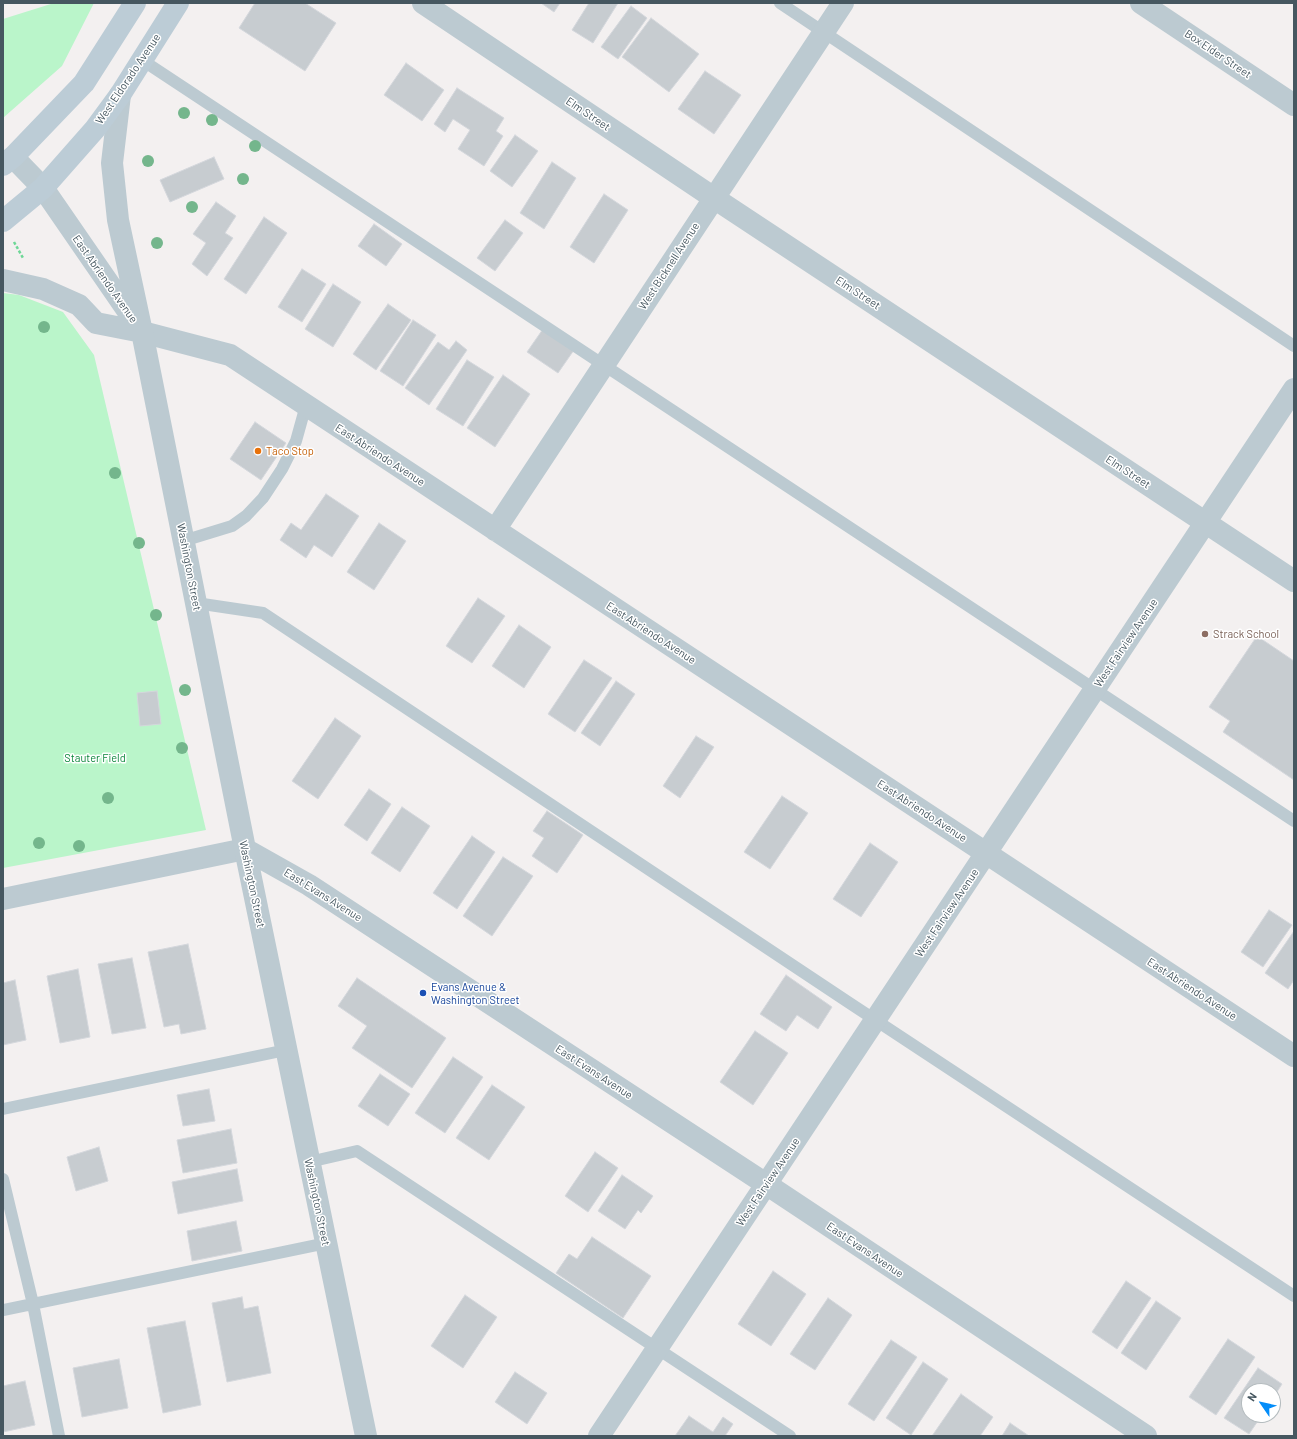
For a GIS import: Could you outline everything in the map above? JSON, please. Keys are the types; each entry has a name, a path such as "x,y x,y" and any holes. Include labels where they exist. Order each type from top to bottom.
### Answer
{"main road":[{"path":"8,161 84,83 135,3"},
{"name":"West Eldorado Avenue","path":"43,188 95,129 120,95 178,3"},
{"path":"7,228 43,188"}],"street":[{"name":"Elm Street","path":"423,3 714,198 1294,581"},
{"name":"West Bicknell Avenue","path":"494,530 843,3"},
{"name":"Box Elder Street","path":"1141,3 1294,105"},
{"name":"Washington Street","path":"120,95 112,162 118,220 142,332 245,849 366,1436"},
{"name":"East Abriendo Avenue","path":"8,161 43,188 142,332 230,355 1294,1056"},
{"path":"3,280 43,289 79,305 96,323 142,332"},
{"name":"West Fairview Avenue","path":"599,1436 1294,389"},
{"path":"3,899 245,849"},
{"name":"East Evans Avenue","path":"245,849 309,885 766,1184 1146,1436"}],"lane":[{"path":"780,3 1294,346"},
{"path":"142,60 1294,820"},
{"path":"184,541 232,526 246,516 263,498 282,470 296,441 306,405"},
{"path":"196,603 263,613 875,1020 1294,1296"},
{"path":"3,1109 286,1050"},
{"path":"309,1162 357,1151 790,1436"},
{"path":"3,1179 33,1304 59,1436"},
{"path":"3,1310 326,1243"}],"path":[{"path":"7,228 25,262"}],"green space":[{"path":"54,3 94,3 62,66 3,118 3,19"},
{"name":"Stauter Field","path":"3,293 19,295 63,312 94,355 206,830 3,868"}],"building":[{"path":"255,3 305,3 336,23 305,71 239,28"},
{"path":"541,3 560,3 554,12"},
{"path":"589,3 618,3 593,43 572,30"},
{"path":"631,6 647,18 618,59 601,47"},
{"path":"651,18 699,54 669,92 622,57"},
{"path":"406,63 444,90 422,121 384,95"},
{"path":"705,71 741,95 714,134 678,109"},
{"path":"457,88 504,118 496,131 503,136 484,166 458,149 470,130 453,119 445,132 434,124"},
{"path":"515,135 538,151 512,187 490,171"},
{"path":"214,157 224,179 170,202 160,180"},
{"path":"552,162 576,178 544,229 520,213"},
{"path":"604,194 628,210 594,263 570,247"},
{"path":"216,202 236,216 225,233 233,238 207,276 192,264 206,243 193,234"},
{"path":"264,217 287,233 246,294 224,279"},
{"path":"505,220 523,233 495,271 477,258"},
{"path":"374,224 402,244 386,266 358,246"},
{"path":"302,269 326,284 302,322 278,307"},
{"path":"333,284 361,302 333,347 305,329"},
{"path":"388,304 411,320 376,370 353,354"},
{"path":"413,320 436,335 403,386 380,371"},
{"path":"543,329 574,350 558,373 527,352"},
{"path":"456,341 467,350 429,405 405,388 438,342 449,350"},
{"path":"467,360 494,377 463,426 436,409"},
{"path":"503,375 530,394 495,447 467,428"},
{"path":"255,422 286,443 261,480 230,459"},
{"path":"326,494 359,516 332,557 314,545 306,558 280,540 291,523 301,530"},
{"path":"379,523 406,541 374,590 347,572"},
{"path":"478,598 505,616 472,663 446,646"},
{"path":"519,625 551,647 524,688 492,666"},
{"path":"1257,636 1294,661 1294,780 1223,732 1230,721 1209,707"},
{"path":"584,660 612,678 575,732 548,714"},
{"path":"616,681 635,694 600,746 581,733"},
{"path":"157,691 161,724 140,726 137,693"},
{"path":"335,718 361,736 318,799 292,781"},
{"path":"696,736 714,747 680,798 663,786"},
{"path":"369,789 391,804 367,841 344,825"},
{"path":"782,796 808,813 770,869 744,852"},
{"path":"402,807 430,826 400,872 371,853"},
{"path":"547,811 583,835 557,873 532,856 544,838 533,831"},
{"path":"472,836 495,852 457,909 433,893"},
{"path":"870,843 898,862 861,917 833,899"},
{"path":"503,857 533,876 492,936 463,916"},
{"path":"1269,910 1292,925 1263,967 1241,952"},
{"path":"1294,931 1294,980 1288,989 1265,973"},
{"path":"188,944 206,1029 181,1034 179,1024 164,1027 148,952"},
{"path":"132,958 146,1028 112,1034 98,964"},
{"path":"78,969 90,1037 60,1043 47,976"},
{"path":"786,975 832,1007 818,1029 797,1015 786,1031 760,1014"},
{"path":"357,978 446,1038 412,1088 352,1048 367,1026 338,1006"},
{"path":"15,980 26,1040 3,1045 3,983"},
{"path":"755,1031 788,1053 753,1105 720,1082"},
{"path":"453,1057 483,1077 445,1133 415,1113"},
{"path":"380,1074 410,1094 388,1126 358,1106"},
{"path":"492,1085 525,1107 489,1160 456,1138"},
{"path":"209,1089 215,1121 183,1126 177,1095"},
{"path":"231,1129 237,1163 183,1173 177,1140"},
{"path":"99,1147 108,1181 76,1191 67,1157"},
{"path":"595,1152 618,1168 588,1212 565,1196"},
{"path":"237,1169 243,1201 178,1214 172,1182"},
{"path":"622,1175 653,1196 641,1213 638,1210 625,1229 598,1211"},
{"path":"236,1221 242,1251 192,1261 187,1231"},
{"path":"592,1237 651,1276 623,1318 556,1273 569,1254 577,1259"},
{"path":"773,1271 806,1294 771,1346 738,1324"},
{"path":"1126,1281 1151,1298 1117,1349 1092,1332"},
{"path":"465,1295 497,1317 463,1368 431,1346"},
{"path":"242,1297 244,1309 258,1306 271,1373 227,1382 212,1303"},
{"path":"828,1298 852,1315 815,1370 790,1354"},
{"path":"1156,1301 1181,1318 1146,1370 1121,1353"},
{"path":"185,1321 201,1405 163,1413 147,1328"},
{"path":"1228,1339 1255,1357 1216,1415 1189,1397"},
{"path":"891,1340 917,1357 874,1421 848,1404"},
{"path":"119,1359 128,1408 82,1417 73,1368"},
{"path":"923,1362 948,1379 911,1435 886,1418"},
{"path":"1258,1368 1280,1383 1248,1383"},
{"path":"515,1372 547,1393 527,1424 495,1402"},
{"path":"25,1381 35,1425 3,1432 3,1386"},
{"path":"1241,1393 1241,1423 1257,1423 1249,1434 1224,1418"},
{"path":"961,1394 993,1417 980,1436 932,1436"},
{"path":"689,1416 713,1432 723,1417 733,1424 725,1436 675,1436"},
{"path":"1010,1423 1029,1436 1002,1436"}],"place":[{"name":"Taco Stop","path":"258,451"},
{"name":"Strack School","path":"1205,634"},
{"name":"Evans Avenue & Washington Street","path":"423,993"}]}
